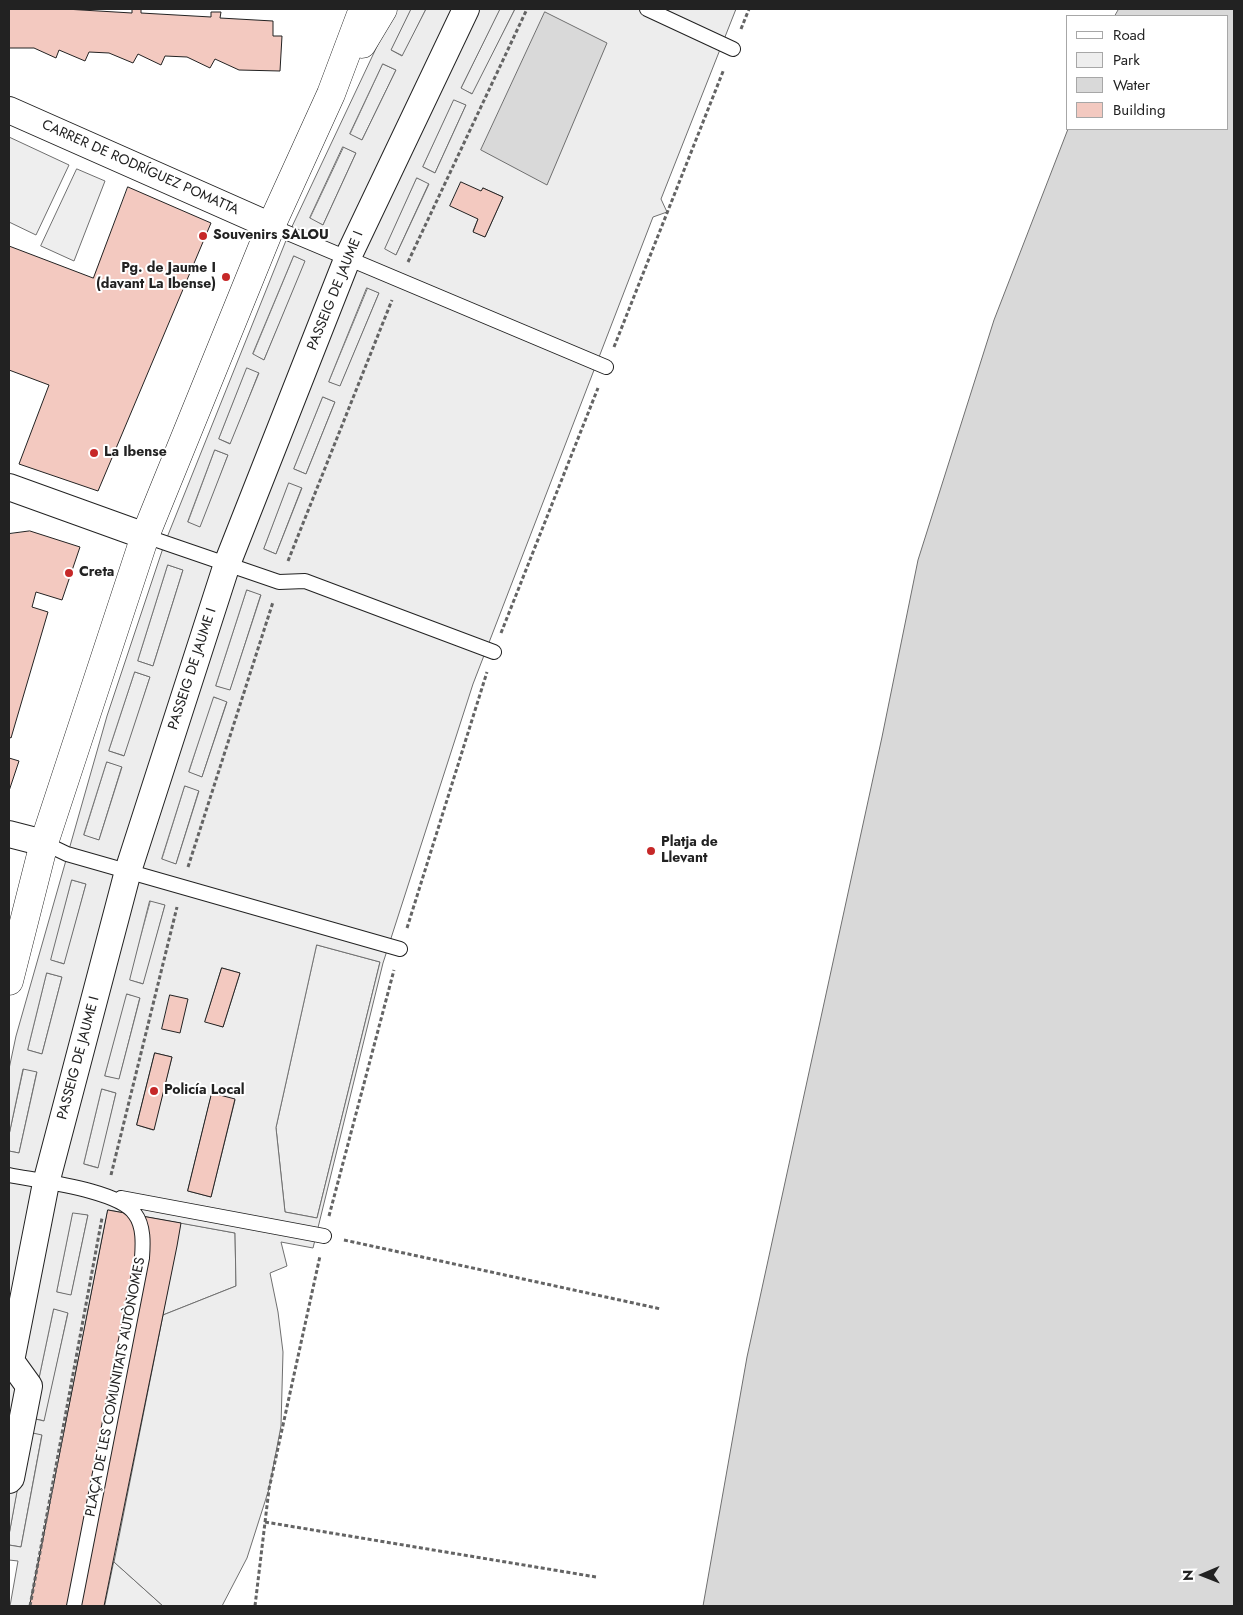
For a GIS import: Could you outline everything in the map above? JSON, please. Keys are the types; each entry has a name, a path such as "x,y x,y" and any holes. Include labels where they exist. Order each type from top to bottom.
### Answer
{"street":[{"path":"9,981 44,844 145,536 271,226 331,94 363,9"},
{"path":"331,94 384,9"},
{"name":"PASSEIG DE JAUME I","path":"9,1480 11,1478 29,1386 10,1361 46,1183 128,871 227,564 348,257 466,9"},
{"name":"CARRER DE RODRÍGUEZ POMATTA","path":"9,110 271,226"},
{"path":"9,487 145,536"},
{"path":"9,834 44,844"}],"lane":[{"path":"647,9 733,49"},
{"path":"271,226 606,367"},
{"path":"145,536 279,582 305,581 494,652"},
{"path":"44,844 67,854 400,949"},
{"name":"PLAÇA DE LES COMUNITATS AUTÒNOMES","path":"9,1174 109,1196 124,1202 137,1216 143,1238 142,1258 74,1606"},
{"path":"109,1196 324,1236"}],"path":[{"path":"30,1606 109,1196 182,886 279,582"},
{"path":"255,1606 265,1522 281,1426 324,1236 400,949 494,652"},
{"path":"324,1236 661,1308"},
{"path":"265,1522 596,1577"}],"green space":[{"path":"411,9 426,9 403,56 391,50"},
{"path":"500,9 515,9 473,94 461,89"},
{"path":"383,64 396,70 362,140 350,135"},
{"path":"454,99 466,105 435,173 423,167"},
{"path":"9,137 69,165 36,235 9,222"},
{"path":"344,147 356,153 323,225 310,219"},
{"path":"77,169 105,181 74,261 41,246"},
{"path":"417,178 429,183 396,255 384,250"},
{"path":"294,256 306,261 264,360 253,355"},
{"path":"368,288 379,293 340,387 329,382"},
{"path":"247,367 259,372 231,444 219,439"},
{"path":"323,397 335,402 306,474 294,469"},
{"path":"215,450 228,455 201,528 188,523"},
{"path":"289,482 302,487 276,554 264,549"},
{"path":"168,565 183,570 153,666 138,661"},
{"path":"247,590 261,594 230,691 216,686"},
{"path":"135,672 150,677 125,756 109,751"},
{"path":"213,697 227,701 202,777 189,773"},
{"path":"107,762 122,766 99,840 84,836"},
{"path":"185,786 199,790 176,864 162,860"},
{"path":"72,880 86,884 65,964 50,960"},
{"path":"151,900 165,905 144,984 129,980"},
{"path":"317,945 380,962 317,1218 285,1212 276,1128"},
{"path":"47,973 62,977 42,1054 28,1050"},
{"path":"126,994 140,997 119,1080 105,1076"},
{"path":"24,1068 37,1071 19,1153 9,1151 9,1135"},
{"path":"102,1089 116,1093 99,1168 84,1164"},
{"path":"73,1212 88,1215 71,1296 57,1292"},
{"path":"181,1223 235,1233 236,1286 163,1315"},
{"path":"54,1309 68,1312 45,1421 31,1418"},
{"path":"28,1432 42,1434 21,1547 9,1545 9,1535"},
{"path":"114,1562 163,1606 105,1606"}],"shaded area":[{"path":"395,9 411,9 391,50 402,56 426,9 500,9 461,88 472,94 515,9 736,9 661,199 667,212 653,217 473,684 383,963 313,1248 281,1242 287,1266 270,1273 278,1312 283,1352 281,1426 269,1489 247,1558 222,1606 163,1606 114,1562 163,1315 236,1286 235,1233 108,1210 30,1606 10,1606 18,1561 9,1560 9,1545 21,1547 42,1435 28,1432 9,1535 9,1151 19,1153 37,1072 23,1069 9,1135 9,1069 16,1036 107,716 164,545 289,233","holes":["383,64 396,70 362,140 350,134","454,100 466,105 435,173 423,167","343,147 356,153 323,225 310,218","417,178 429,184 396,255 385,249","483,188 503,197 485,237 473,231 478,219","294,256 305,261 264,360 253,354","367,288 379,293 340,386 329,382","247,368 259,373 230,444 219,439","323,397 335,402 306,474 294,469","215,450 228,455 200,527 188,522","289,483 302,488 276,554 264,549","168,565 183,570 153,666 138,661","247,590 261,595 230,690 216,686","135,672 150,677 124,756 109,751","214,697 227,702 202,777 189,772","107,762 122,767 99,840 84,835","185,786 199,791 176,864 162,859","72,880 86,884 64,964 51,960","150,901 165,905 143,984 130,980","317,945 380,962 317,1218 285,1212 276,1128","222,968 240,973 223,1027 206,1021","47,973 62,977 42,1054 28,1050","127,994 140,998 119,1079 105,1076","155,1053 172,1057 153,1130 137,1125","102,1089 116,1093 98,1168 84,1164","212,1094 235,1100 211,1197 188,1191","73,1213 88,1215 71,1295 57,1292","54,1309 68,1313 44,1421 31,1418"]}],"water":[{"path":"1119,9 1234,9 1234,1606 703,1606 747,1357 882,737 918,560 994,320 1068,130 1228,130 1228,15 1116,15"},
{"path":"545,12 607,43 547,185 481,150"}],"building":[{"path":"9,9 65,9 132,13 132,9 141,9 141,13 211,17 211,12 221,12 220,18 273,21 273,36 282,36 280,71 239,70 215,59 210,68 187,57 165,56 161,65 138,54 133,63 109,53 89,52 85,61 59,50 56,58 34,48 9,48"},
{"path":"461,182 481,191 483,188 503,197 485,237 473,232 478,219 450,206"},
{"path":"128,187 211,223 98,491 19,464 49,385 9,370 9,246 93,278"},
{"path":"30,531 80,547 62,600 36,592 32,607 48,612 11,738 9,737 9,534"},
{"path":"9,758 19,761 9,791"},
{"path":"222,968 240,973 223,1027 205,1022"},
{"path":"170,995 188,999 180,1033 162,1029"},
{"name":"Policía Local","path":"155,1053 172,1057 154,1130 137,1125"},
{"path":"212,1093 235,1099 211,1197 188,1191"},
{"path":"108,1210 181,1223 177,1246 104,1606 30,1606"}],"place":[{"name":"Souvenirs SALOU","path":"203,236"},
{"name":"Pg. de Jaume I (davant La Ibense)","path":"226,277"},
{"name":"La Ibense","path":"94,453"},
{"name":"Creta","path":"69,573"},
{"name":"Platja de Llevant","path":"651,851"},
{"name":"Policía Local","path":"154,1091"}]}
